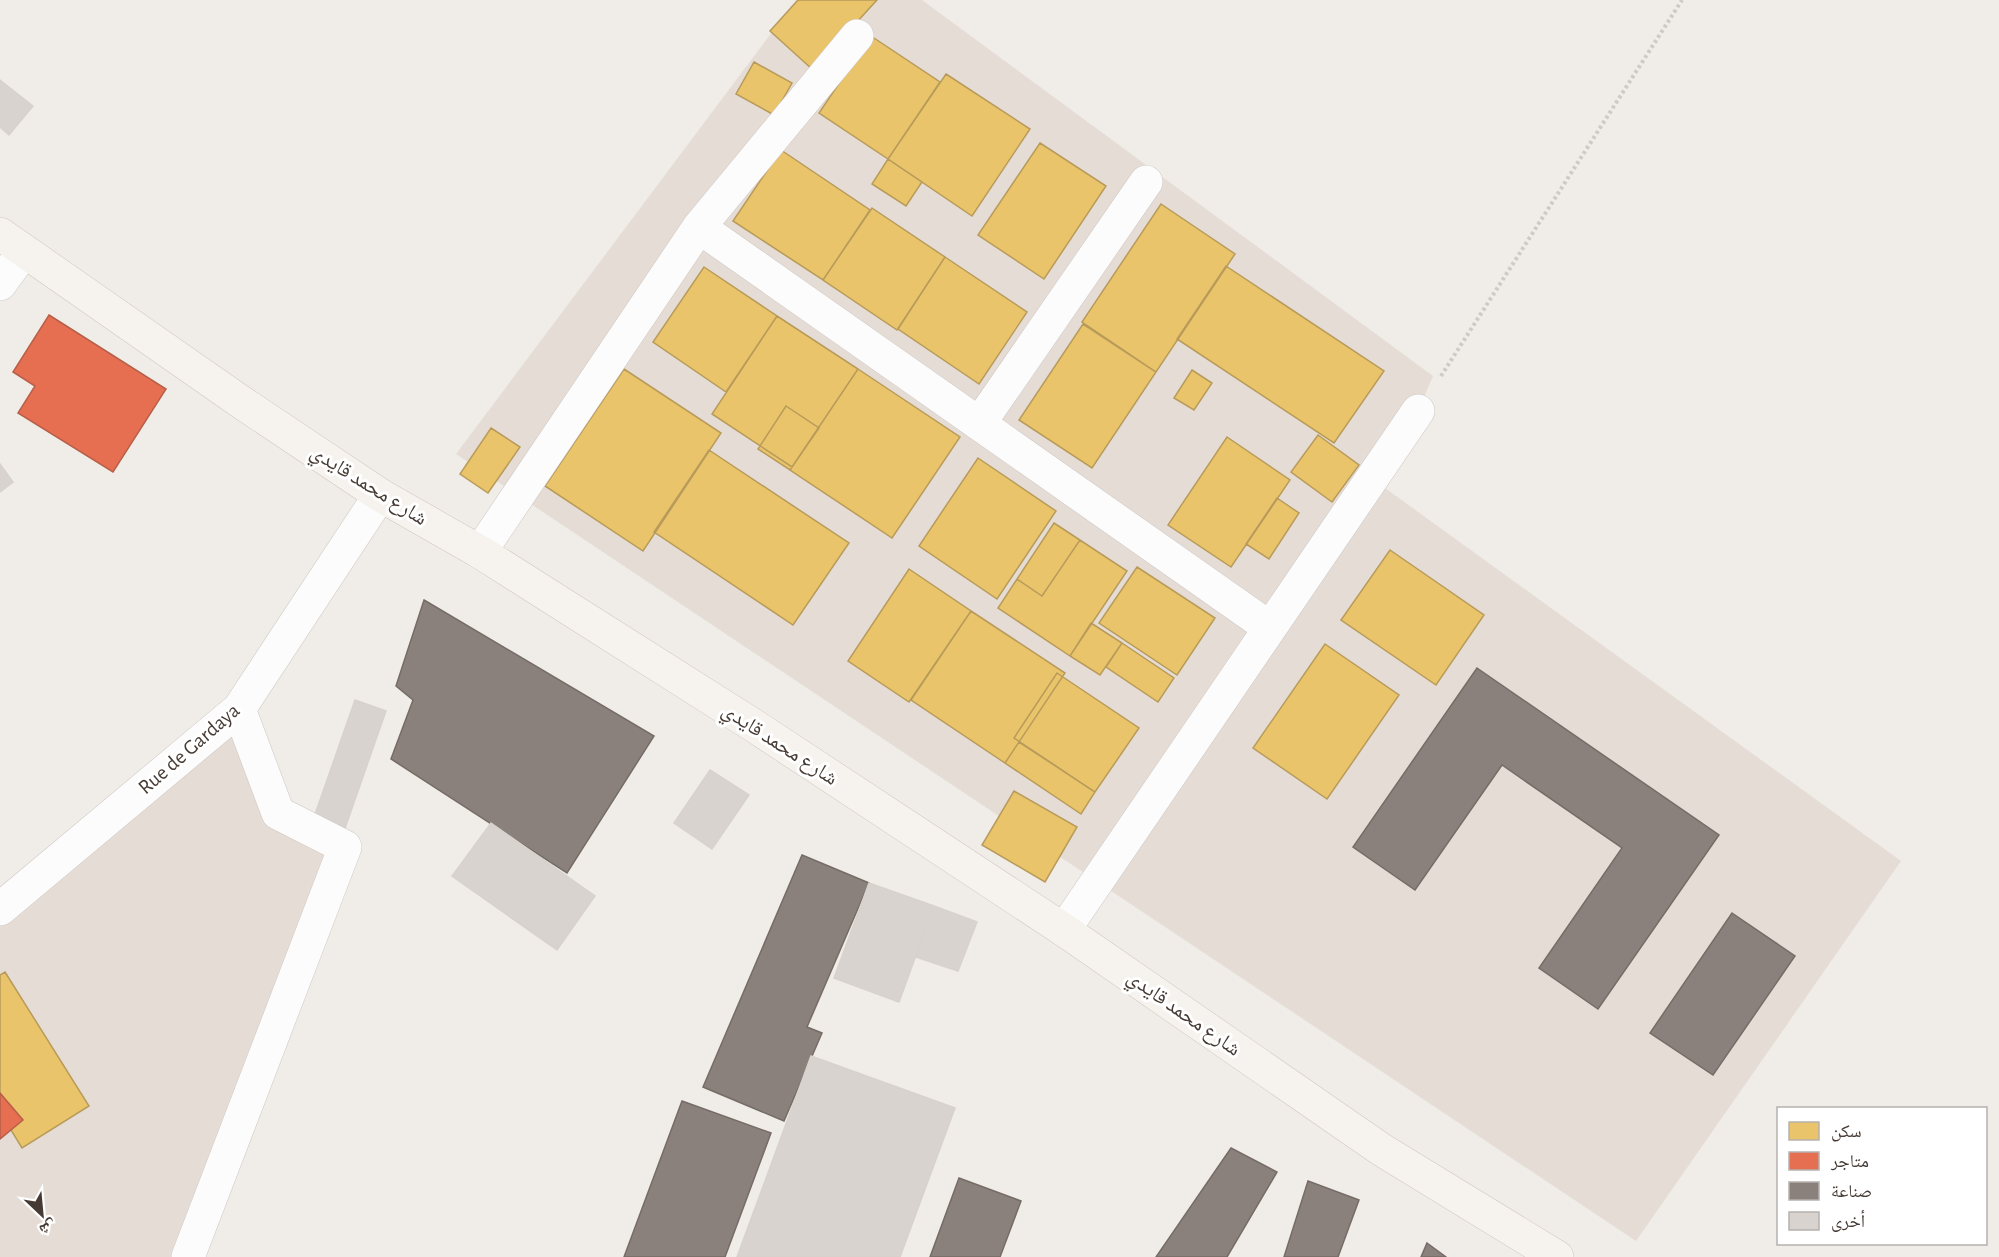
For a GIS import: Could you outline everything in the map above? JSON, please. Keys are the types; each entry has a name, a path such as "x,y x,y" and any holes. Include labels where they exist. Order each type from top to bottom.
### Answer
{"main road":[{"name":"شارع محمد قايدي","path":"12,243 380,495 480,552 756,728 1064,930 1382,1150 1557,1257"}],"street":[{"path":"480,552 699,227 857,36"},
{"path":"979,424 1146,182"},
{"path":"699,227 1270,628"},
{"path":"0,284 12,243"},
{"path":"1064,930 1418,411"},
{"name":"Rue de Gardaya","path":"0,909 239,709 380,495"},
{"path":"188,1257 345,847 278,813 239,709"}],"path":[{"path":"1418,411 1682,0"}],"shaded area":[{"path":"796,0 922,0 1433,376 1385,488 1901,861 1636,1241 456,454"},
{"path":"239,709 278,813 345,847 188,1257 0,1257 0,904"}],"building: سكن":[{"path":"798,0 877,0 813,70 770,31"},
{"path":"871,36 940,82 888,159 819,113"},
{"path":"754,62 792,83 774,115 736,94"},
{"path":"946,74 1030,129 972,216 888,159"},
{"path":"1040,143 1106,186 1044,279 978,235"},
{"path":"781,150 870,210 823,280 733,221"},
{"path":"888,159 922,182 906,206 872,184"},
{"path":"1161,204 1235,254 1156,372 1082,322"},
{"path":"872,208 945,257 897,330 823,280"},
{"path":"945,257 1027,312 979,384 898,329"},
{"path":"1226,266 1384,371 1334,443 1177,339"},
{"path":"704,267 777,316 726,392 653,342"},
{"path":"777,316 858,369 792,467 712,414"},
{"path":"1083,324 1156,372 1092,468 1019,420"},
{"path":"624,369 721,433 643,551 545,486"},
{"path":"858,369 960,437 892,538 790,470"},
{"path":"1192,370 1212,383 1194,410 1174,398"},
{"path":"786,406 819,428 790,470 758,449"},
{"path":"491,428 520,447 488,493 460,474"},
{"path":"1318,435 1359,465 1332,502 1291,472"},
{"path":"1227,437 1290,480 1231,567 1168,525"},
{"path":"709,450 849,543 793,625 654,532"},
{"path":"978,458 1056,511 997,599 919,546"},
{"path":"1277,498 1299,513 1269,559 1246,544"},
{"path":"1054,523 1080,540 1042,596 1017,579"},
{"path":"1054,523 1127,571 1070,656 998,608"},
{"path":"1390,550 1484,615 1436,685 1341,620"},
{"path":"1137,567 1215,618 1177,675 1099,623"},
{"path":"909,569 971,611 909,702 848,661"},
{"path":"971,611 1065,673 1005,763 911,700"},
{"path":"1091,623 1122,643 1100,675 1070,656"},
{"path":"1122,643 1174,678 1158,702 1106,667"},
{"path":"1325,644 1399,695 1327,799 1253,748"},
{"path":"1057,673 1139,728 1095,792 1014,738"},
{"path":"1019,742 1095,792 1081,814 1005,763"},
{"path":"1014,791 1077,827 1045,882 982,845"},
{"path":"5,972 89,1106 22,1148 0,1112 0,975"}],"building: متاجر":[{"path":"49,315 166,389 113,472 18,413 35,386 13,372"},
{"path":"0,1093 23,1120 0,1139"}],"building: صناعة":[{"path":"424,600 654,736 567,873 391,759 413,700 396,686"},
{"path":"1477,668 1719,835 1598,1009 1539,968 1622,848 1502,765 1415,890 1353,847"},
{"path":"802,855 869,883 807,1027 822,1033 784,1121 703,1087"},
{"path":"1732,913 1795,956 1713,1075 1650,1033"},
{"path":"682,1101 771,1133 725,1257 624,1257"},
{"path":"1231,1148 1277,1172 1227,1257 1156,1257"},
{"path":"959,1178 1021,1201 1000,1257 930,1257"},
{"path":"1308,1181 1359,1200 1338,1257 1284,1257"},
{"path":"1427,1243 1446,1257 1421,1257"}],"building: أخرى":[{"path":"0,80 33,106 9,135 0,127"},
{"path":"0,464 13,482 0,492"},
{"path":"355,700 386,711 344,831 313,820"},
{"path":"710,770 749,795 712,849 674,823"},
{"path":"491,823 595,896 557,950 452,876"},
{"path":"869,883 934,906 899,1002 834,978"},
{"path":"934,906 977,922 958,971 916,957"},
{"path":"811,1056 955,1108 900,1257 737,1257"}]}
